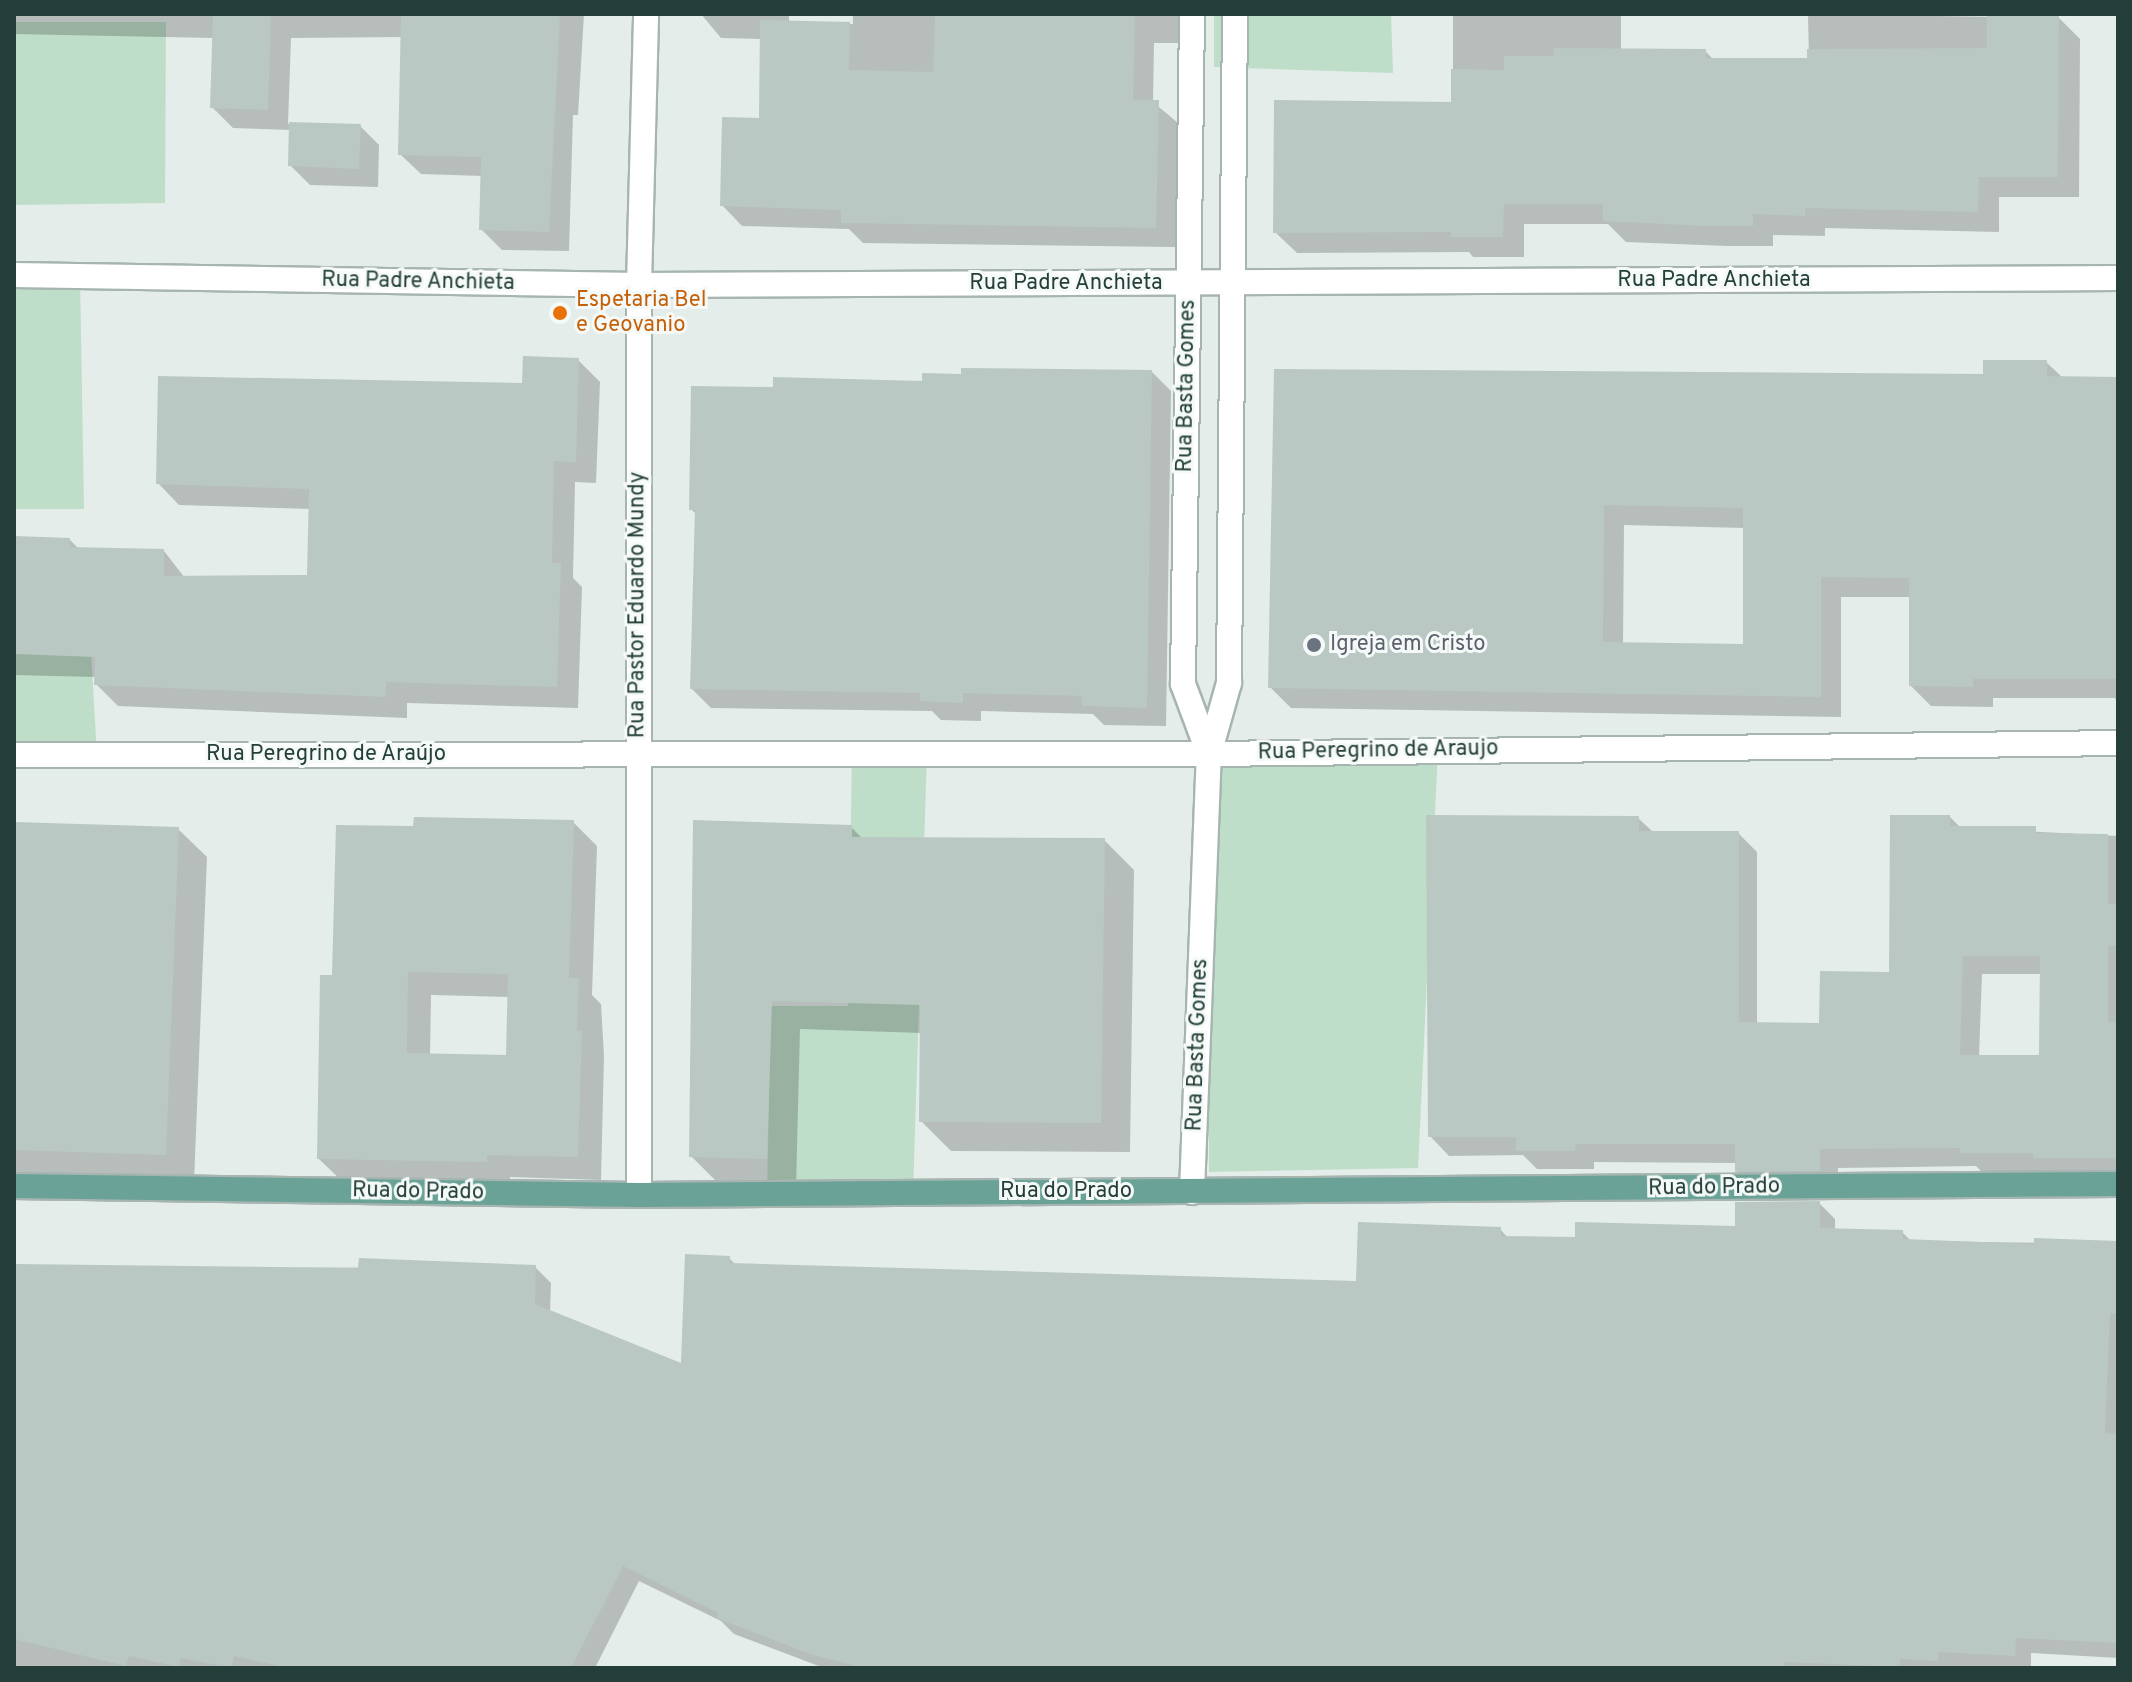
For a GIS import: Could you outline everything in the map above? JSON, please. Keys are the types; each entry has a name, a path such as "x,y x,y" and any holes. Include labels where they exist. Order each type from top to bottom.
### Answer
{"main road":[{"name":"Rua do Prado","path":"14,1186 639,1195 2118,1184"}],"street":[{"name":"Rua Pastor Eduardo Mundy","path":"639,1195 639,285 646,14"},
{"name":"Rua Basta Gomes","path":"1192,14 1183,684 1209,754"},
{"name":"Rua Basta Gomes","path":"1192,1192 1209,754 1229,683 1235,14"},
{"name":"Rua Padre Anchieta","path":"14,275 639,285 1232,285 2118,278"},
{"name":"Rua Peregrino de Araujo","path":"637,753 1209,754 2118,743"},
{"name":"Rua Peregrino de Araújo","path":"14,755 637,753"}],"green space":[{"path":"1214,14 1391,14 1393,73 1214,67"},
{"path":"14,22 166,22 165,203 14,205"},
{"path":"14,275 80,276 84,509 14,509"},
{"path":"14,652 91,653 97,755 14,755"},
{"path":"1438,749 1418,1168 1209,1172 1209,754"},
{"path":"852,752 927,753 913,1194 767,1194 771,1006 848,1006"}],"building":[{"path":"213,14 271,14 268,110 210,108"},
{"path":"401,14 560,14 549,232 479,230 481,157 398,155"},
{"path":"935,14 1135,14 1133,100 1159,100 1156,228 841,223 841,210 720,206 722,117 759,118 760,20 850,22 849,70 933,72"},
{"path":"1987,16 2059,16 2058,177 1979,177 1978,212 1805,208 1805,216 1753,214 1753,226 1705,226 1603,221 1603,204 1504,204 1503,237 1450,237 1451,232 1273,233 1274,100 1451,102 1451,69 1504,70 1504,56 1554,56 1554,48 1706,49 1706,58 1807,58 1807,49 1987,48"},
{"path":"289,122 361,124 359,169 288,166"},
{"path":"523,356 579,358 576,462 554,461 552,563 561,563 557,687 386,682 386,697 94,685 95,657 14,654 14,536 70,538 70,547 164,549 164,576 307,575 309,489 156,484 158,376 522,383"},
{"path":"1983,360 2047,360 2047,376 2118,377 2118,679 1973,679 1973,687 1909,686 1909,578 1821,577 1821,697 1268,688 1274,369 1983,374","holes":["1604,505 1743,508 1743,644 1603,642"]},
{"path":"961,368 1152,370 1147,708 1082,706 1082,696 963,693 963,703 920,701 920,693 690,689 695,510 689,510 691,386 773,387 773,377 922,381 922,373 961,374"},
{"path":"1426,815 1639,816 1639,831 1739,831 1739,1022 1819,1023 1820,971 1889,972 1890,815 1950,815 1950,826 2036,826 2036,833 2108,834 2108,904 2118,904 2118,945 2108,946 2108,1022 2118,1022 2118,1158 2033,1158 2033,1153 1960,1153 1960,1148 1820,1149 1820,1171 1735,1172 1735,1144 1576,1144 1575,1151 1516,1151 1516,1137 1428,1137","holes":["1963,956 2040,956 2039,1055 1960,1055"]},
{"path":"414,817 574,820 569,978 579,978 577,1031 582,1031 578,1157 487,1155 487,1162 317,1159 320,975 332,975 336,825 413,826","holes":["408,972 508,974 506,1055 407,1053"]},
{"path":"693,820 852,825 852,837 1105,838 1101,1123 919,1122 920,1005 772,1001 767,1159 689,1157"},
{"path":"14,822 179,827 166,1155 14,1150"},
{"path":"1820,1201 1820,1228 1903,1230 1903,1239 2034,1244 2034,1238 2118,1241 2118,1313 2110,1313 2105,1433 2118,1434 2118,1643 2016,1638 2015,1656 1938,1652 1938,1661 1900,1659 1899,1667 1785,1662 1784,1668 864,1668 813,1655 716,1618 718,1613 623,1566 571,1668 287,1668 234,1656 231,1668 181,1658 179,1667 129,1656 126,1666 14,1639 14,1264 358,1268 359,1258 536,1265 535,1304 681,1363 685,1254 730,1256 730,1263 1356,1281 1358,1222 1501,1227 1501,1236 1575,1237 1575,1222 1735,1226 1735,1202"}],"place":[{"name":"Espetaria Bel e Geovanio","path":"560,313"},
{"name":"Igreja em Cristo","path":"1314,645"}]}
